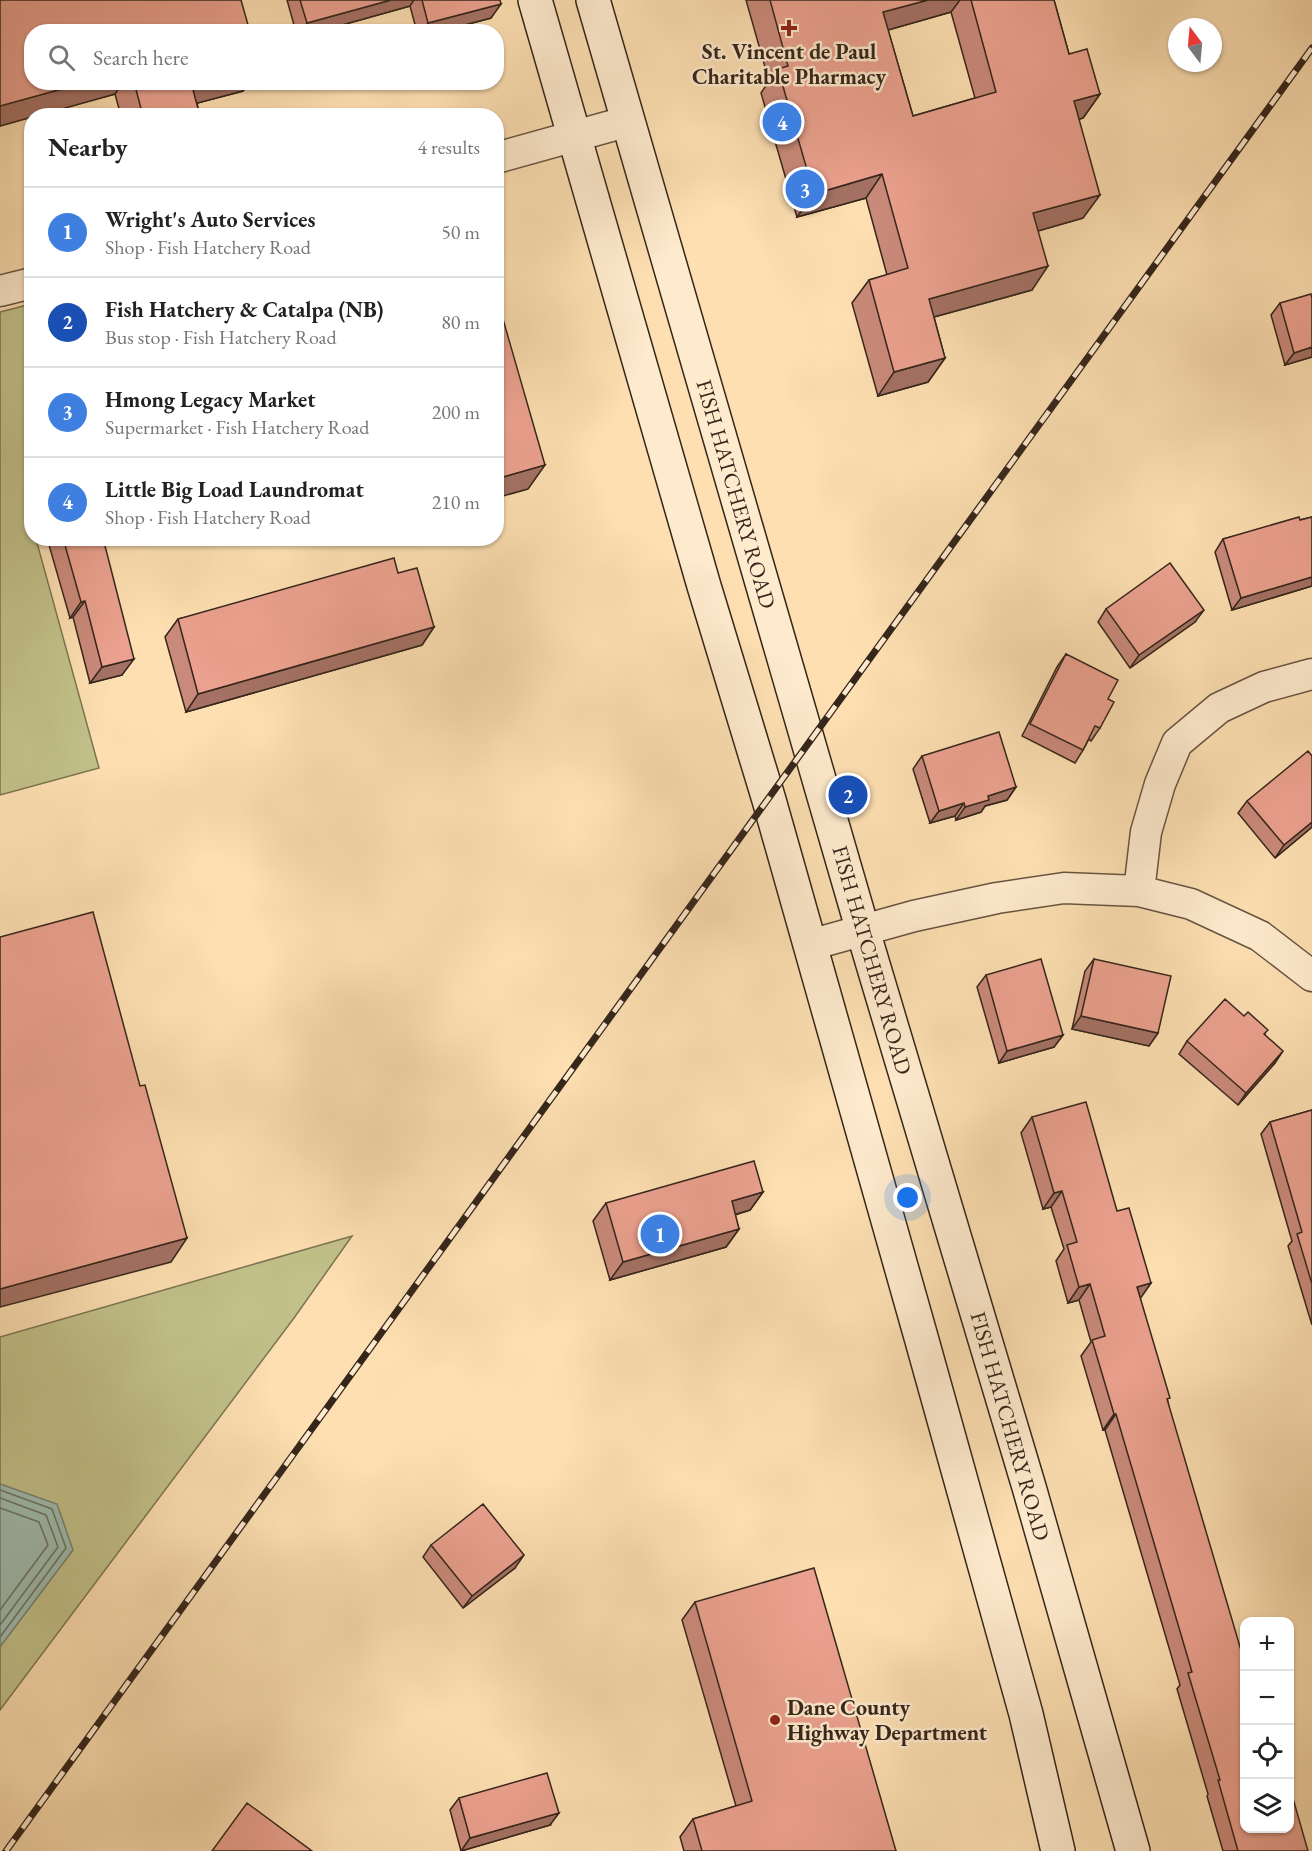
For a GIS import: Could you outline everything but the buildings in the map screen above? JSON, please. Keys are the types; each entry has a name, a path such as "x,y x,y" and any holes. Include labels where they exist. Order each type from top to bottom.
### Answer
{"main road":[{"path":"535,0 810,945 1026,1714 1058,1851"},
{"name":"FISH HATCHERY ROAD","path":"593,0 863,931 1026,1476 1133,1851"}],"street":[{"path":"504,156 628,121"},
{"path":"0,291 24,285"},
{"path":"1139,891 1146,832 1160,784 1177,743 1219,708 1264,687 1312,674"},
{"path":"810,945 914,916 997,898 1064,888 1139,891 1191,904 1260,936 1312,976"}],"shaded area":[{"path":"24,306 24,546 38,546 99,768 0,795 0,312"},
{"path":"352,1236 294,1318 0,1710 0,1337"}],"water":[{"path":"0,1484 57,1504 73,1550 0,1647"}],"railway":[{"path":"6,1851 1312,48"}],"place":[{"name":"St. Vincent de Paul Charitable Pharmacy","path":"789,28"},
{"name":"Little Big Load Laundromat","path":"782,122"},
{"name":"Hmong Legacy Market","path":"805,189"},
{"name":"Fish Hatchery & Catalpa (NB)","path":"848,795"},
{"name":"Wright's Auto Services","path":"660,1234"},
{"name":"Dane County Highway Department","path":"775,1720"}]}
